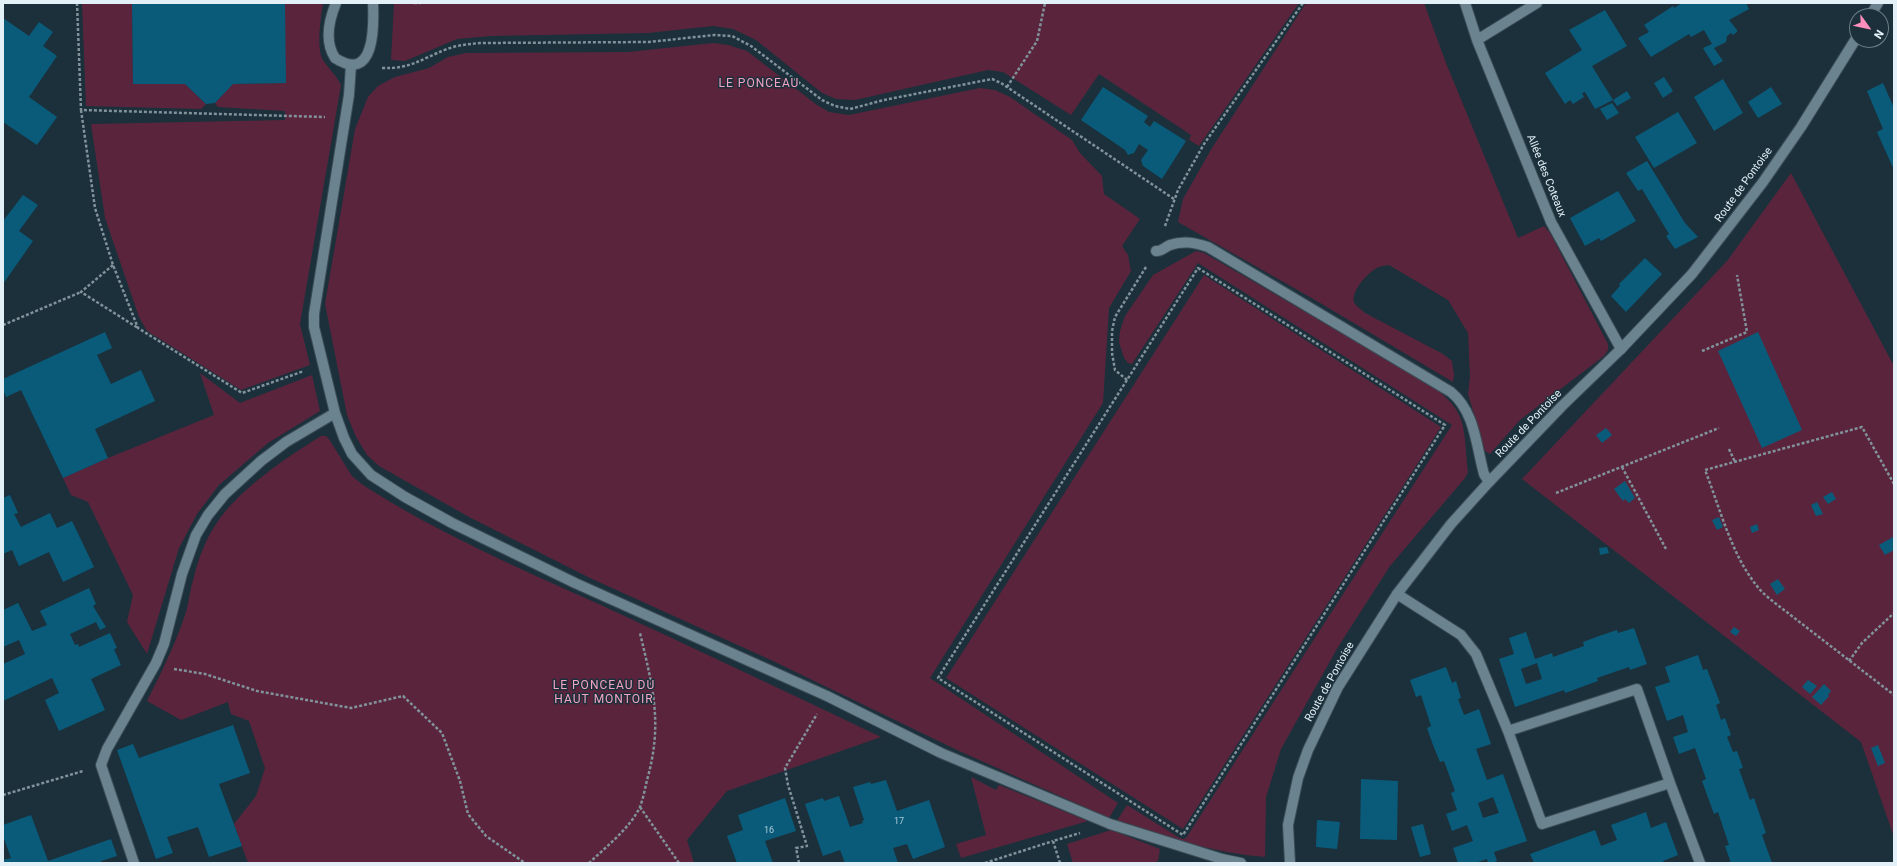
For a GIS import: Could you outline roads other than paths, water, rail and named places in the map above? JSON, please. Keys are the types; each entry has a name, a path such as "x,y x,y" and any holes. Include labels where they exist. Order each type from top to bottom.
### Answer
{"street":[{"path":"336,3 329,24 329,45 334,58 341,63 351,65 355,65 361,61 366,55 371,44 374,31 373,3"},
{"name":"Allée des Coteaux","path":"1465,3 1477,40 1551,222 1621,350"},
{"path":"1477,40 1537,3"},
{"name":"Route de Pontoise","path":"1290,863 1288,825 1298,778 1308,750 1338,686 1397,594 1451,524 1489,482 1562,406 1621,350 1692,274 1754,194 1801,126 1850,48"},
{"path":"351,65 345,118 314,314 314,327 336,413 344,438 352,454 371,475 405,497 452,523 634,610 827,696 941,753 1110,824 1222,860 1241,863"},
{"path":"1156,251 1170,245 1186,242 1194,242 1208,248 1450,392 1458,398 1469,415 1484,474 1489,482"},
{"path":"134,863 101,765 107,749 156,663 164,644 184,568 196,535 208,515 229,489 261,461 298,435 336,413"},
{"path":"1397,594 1461,635 1476,654 1508,731 1542,824 1670,783"},
{"path":"1508,731 1637,689 1700,863"}],"district":[{"name":"LE PONCEAU","path":"759,84"},
{"name":"LE PONCEAU DU HAUT MONTOIR","path":"604,693"}]}
